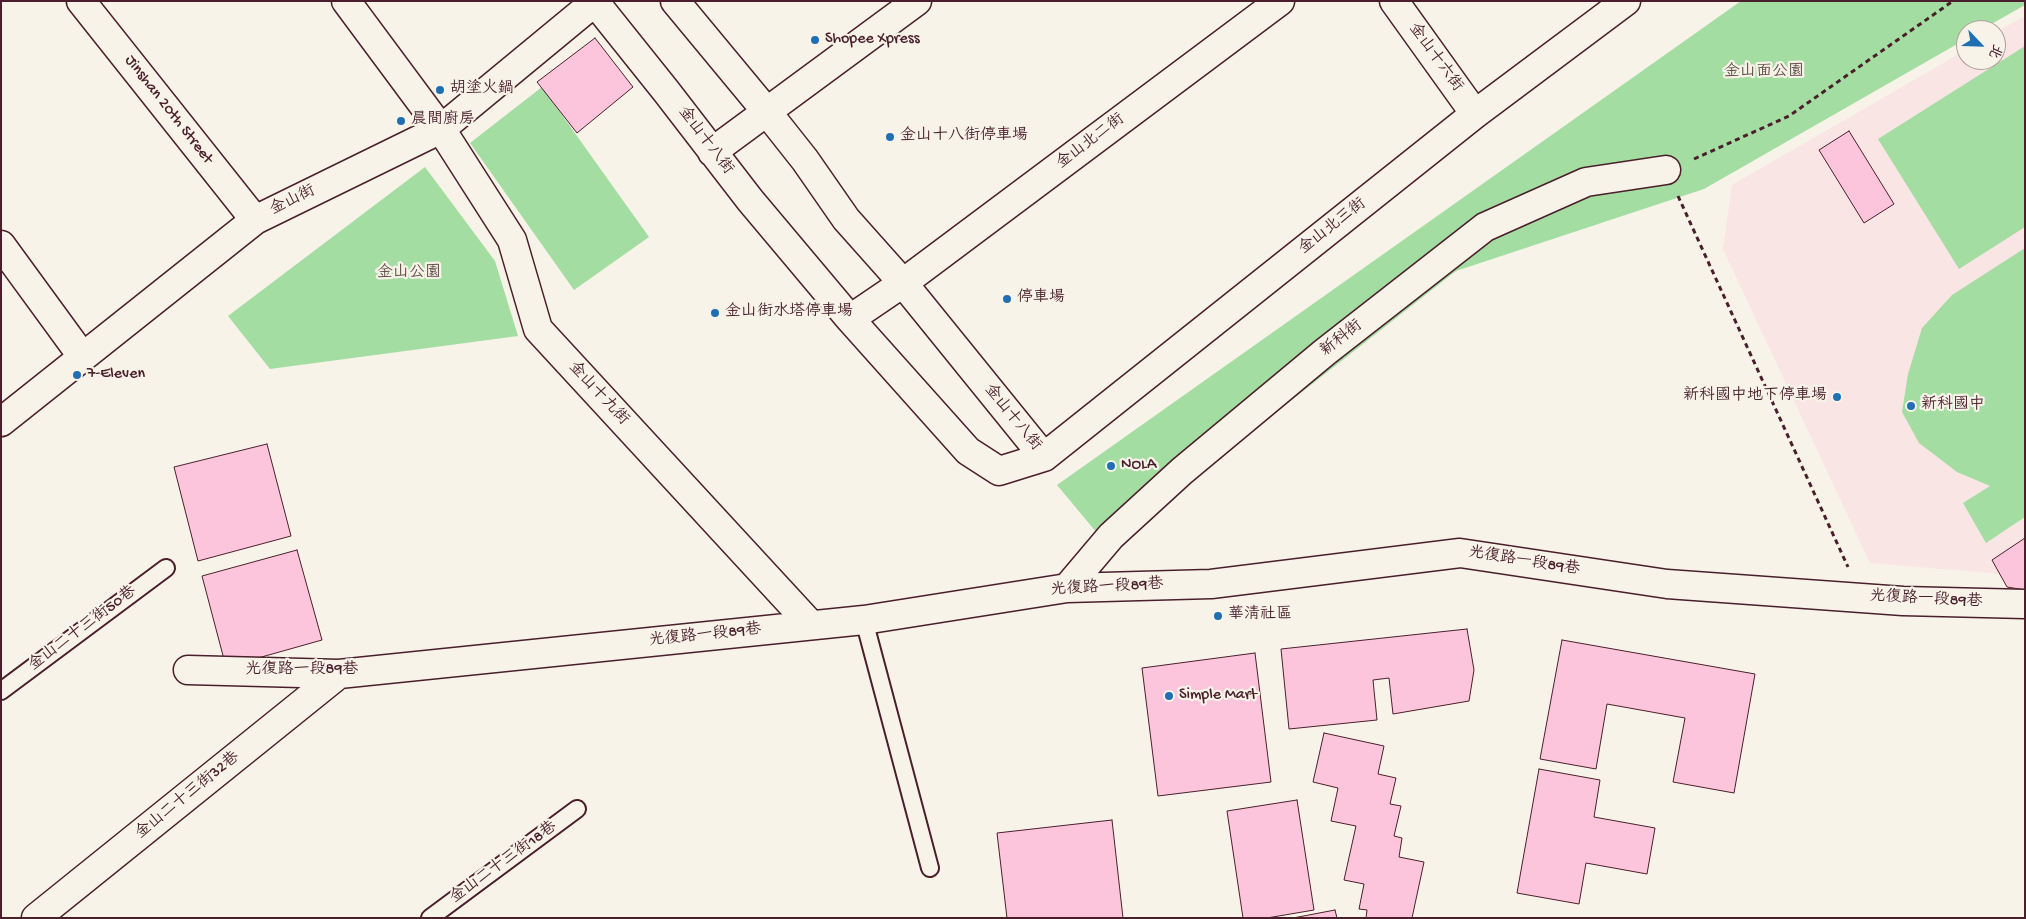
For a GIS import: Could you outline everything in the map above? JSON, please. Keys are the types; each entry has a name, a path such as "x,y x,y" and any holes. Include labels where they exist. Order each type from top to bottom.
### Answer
{"street":[{"name":"Jinshan 20th Street","path":"81,1 255,220"},
{"name":"金山十九街","path":"346,1 440,129 512,240 538,329 810,625"},
{"name":"金山十八街","path":"595,2 750,200 850,319 968,451 999,471 1044,457 903,283 846,219 805,160 674,1"},
{"path":"712,152 917,1"},
{"name":"金山北二街","path":"850,319 903,283 1280,1"},
{"name":"金山十六街","path":"1394,1 1476,114"},
{"name":"金山北三街","path":"1044,457 1476,114 1626,1"},
{"name":"金山街","path":"1,422 255,220 440,129 595,2"},
{"name":"新科街","path":"1067,588 1112,536 1182,471 1325,352 1485,227 1586,182 1666,170"},
{"path":"1,245 82,356"},
{"name":"光復路一段89巷","path":"188,670 340,674 864,620 1067,588 1211,584 1460,553 1667,584 1903,601 2025,604"},
{"name":"金山二十三街32巷","path":"36,918 340,674"}],"lane":[{"name":"金山二十三街50巷","path":"1,690 166,568"},
{"path":"864,620 930,868"},
{"name":"金山二十三街18巷","path":"430,918 577,809"}],"path":[{"path":"1862,597 1666,170 1721,148 1789,116 1953,1"}],"shaded area":[{"name":"新科國中","path":"2025,16 2025,576 1870,563 1723,249 1732,185 1956,56 1956,70 2006,70 2006,26"}],"green space":[{"name":"金山面公園","path":"1741,1 2025,1 2025,5 1999,20 1956,20 1956,45 1704,189 1456,271 1107,545 1057,485"},
{"path":"2025,46 2025,227 1959,269 1878,139 1987,70 2006,70 2006,58"},
{"path":"542,87 649,237 574,290 470,143"},
{"name":"金山公園","path":"425,167 495,261 518,336 270,369 228,316"},
{"path":"2025,248 2025,517 1986,543 1963,503 1990,486 1957,472 1919,443 1902,412 1908,374 1922,328 1952,295"}],"building":[{"path":"595,38 633,87 577,133 537,82"},
{"path":"1849,131 1894,204 1864,223 1819,150"},
{"path":"267,444 291,536 198,561 174,467"},
{"path":"2025,538 2025,590 2007,587 1992,560"},
{"path":"297,550 322,640 226,667 202,576"},
{"path":"1467,629 1474,670 1469,701 1393,714 1389,678 1373,680 1377,720 1289,729 1281,649"},
{"path":"1562,640 1755,674 1734,793 1673,782 1685,718 1607,704 1596,769 1540,759"},
{"path":"1255,653 1271,782 1158,796 1142,668"},
{"path":"1324,733 1384,746 1378,774 1396,778 1390,804 1401,806 1394,836 1402,838 1399,857 1424,862 1412,918 1366,918 1367,910 1359,909 1364,884 1344,880 1356,826 1331,821 1338,788 1313,782"},
{"path":"1539,769 1600,780 1594,817 1655,828 1647,874 1586,863 1579,904 1517,893"},
{"path":"1297,800 1314,910 1267,918 1243,918 1227,811"},
{"path":"1112,820 1123,918 1007,918 997,833"},
{"path":"1335,910 1337,918 1293,918"}],"place":[{"name":"Shopee Xpress","path":"815,40"},
{"name":"胡塗火鍋","path":"440,90"},
{"name":"晨間廚房","path":"401,121"},
{"name":"金山十八街停車場","path":"890,137"},
{"name":"停車場","path":"1007,299"},
{"name":"金山街水塔停車場","path":"715,313"},
{"name":"7-Eleven","path":"77,375"},
{"name":"新科國中地下停車場","path":"1837,397"},
{"name":"新科國中","path":"1911,406"},
{"name":"NOLA","path":"1111,466"},
{"name":"華清社區","path":"1218,616"},
{"name":"Simple Mart","path":"1169,696"}]}
